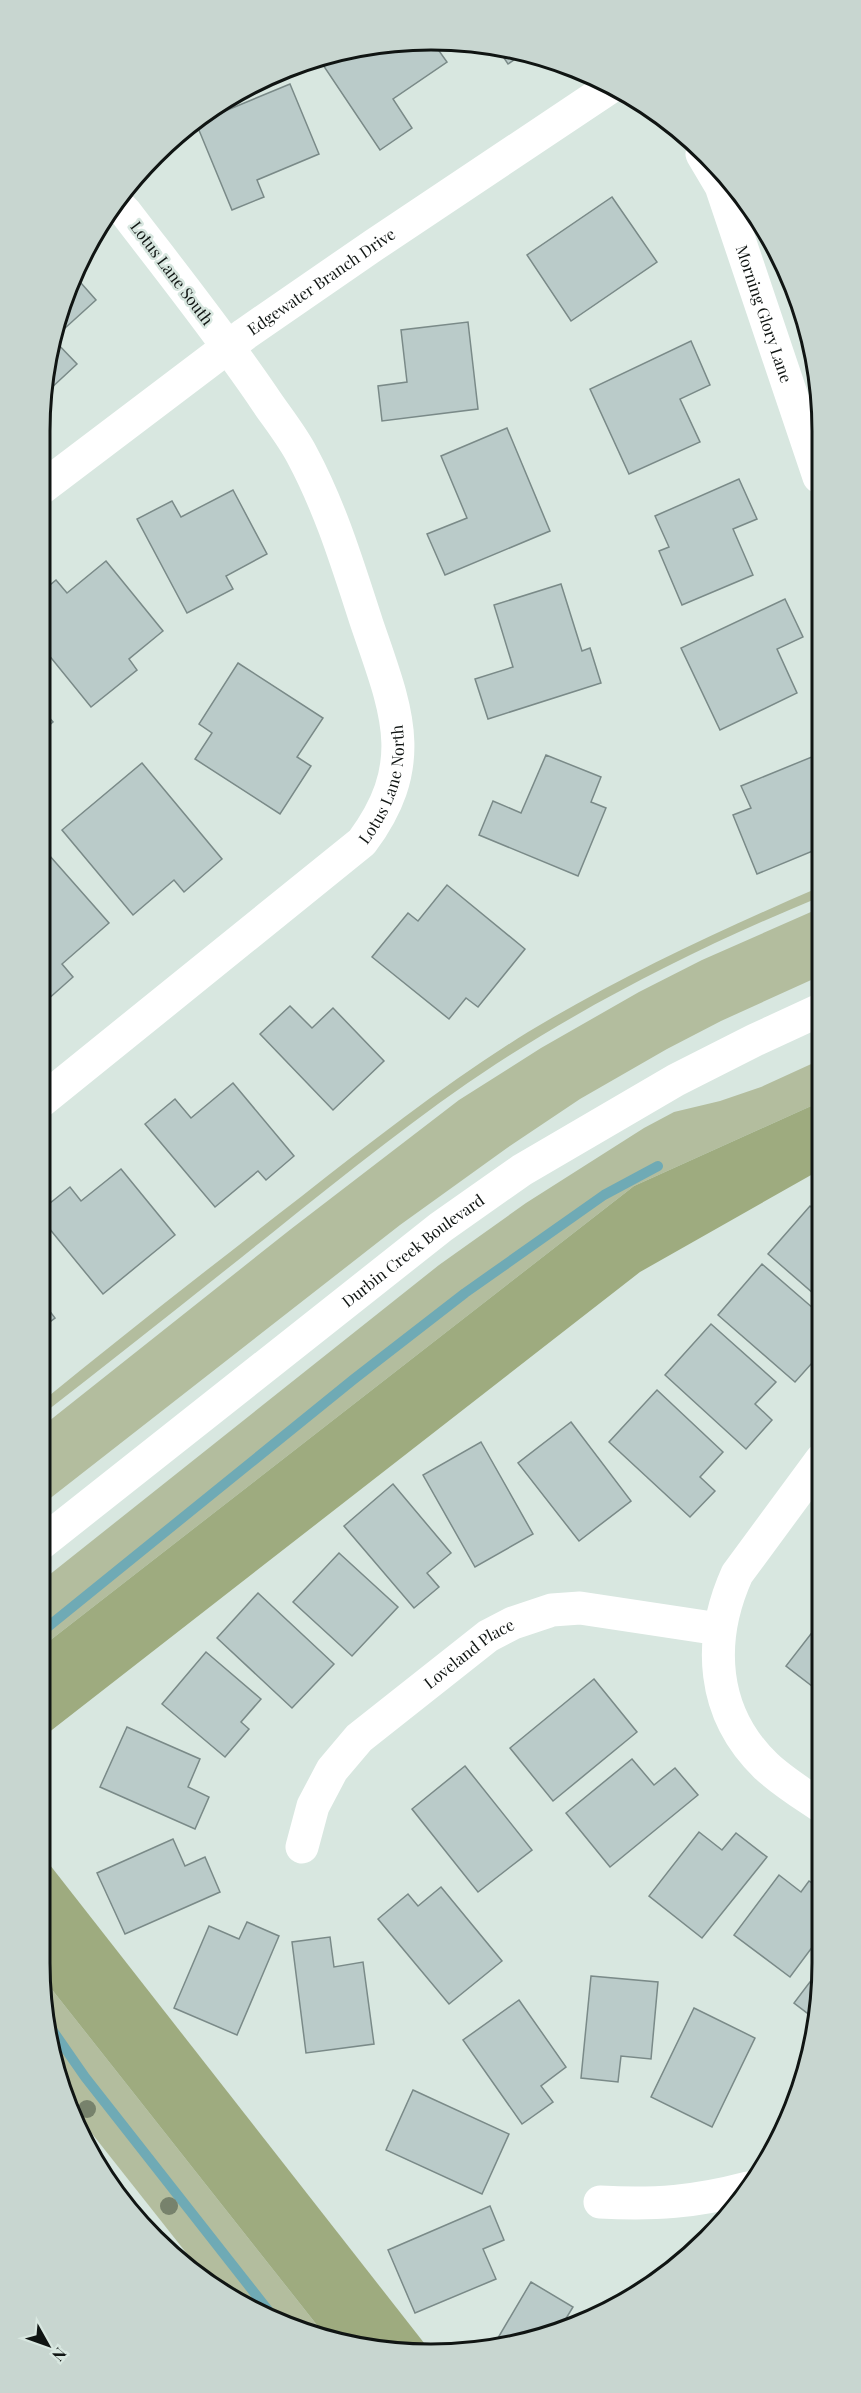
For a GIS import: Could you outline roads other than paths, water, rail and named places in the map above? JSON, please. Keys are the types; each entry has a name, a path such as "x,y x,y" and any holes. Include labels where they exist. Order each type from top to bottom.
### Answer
{"street":[{"name":"Edgewater Branch Drive","path":"50,482 229,347 374,244 604,92"},
{"name":"Morning Glory Lane","path":"717,179 812,456"},
{"name":"Lotus Lane South","path":"121,208 229,347"},
{"name":"Lotus Lane North","path":"50,1094 341,862 362,842 380,819 392,792 398,764 399,735 386,681 330,511 301,453 229,347"},
{"name":"Durbin Creek Boulevard","path":"50,1536 441,1227 522,1170 676,1080 812,1014"},
{"path":"812,1472 737,1574 727,1595 719,1629 717,1663 721,1686 737,1729 765,1765 812,1800"},
{"name":"Loveland Place","path":"302,1847 313,1806 332,1770 359,1738 489,1636 513,1623 552,1610 580,1608 719,1629"},
{"path":"600,2202 642,2205 706,2199 735,2191"}],"waterway":[{"path":"50,1625 354,1379 465,1293 604,1195 658,1166"},
{"path":"57,2037 85,2077 264,2305"}]}
